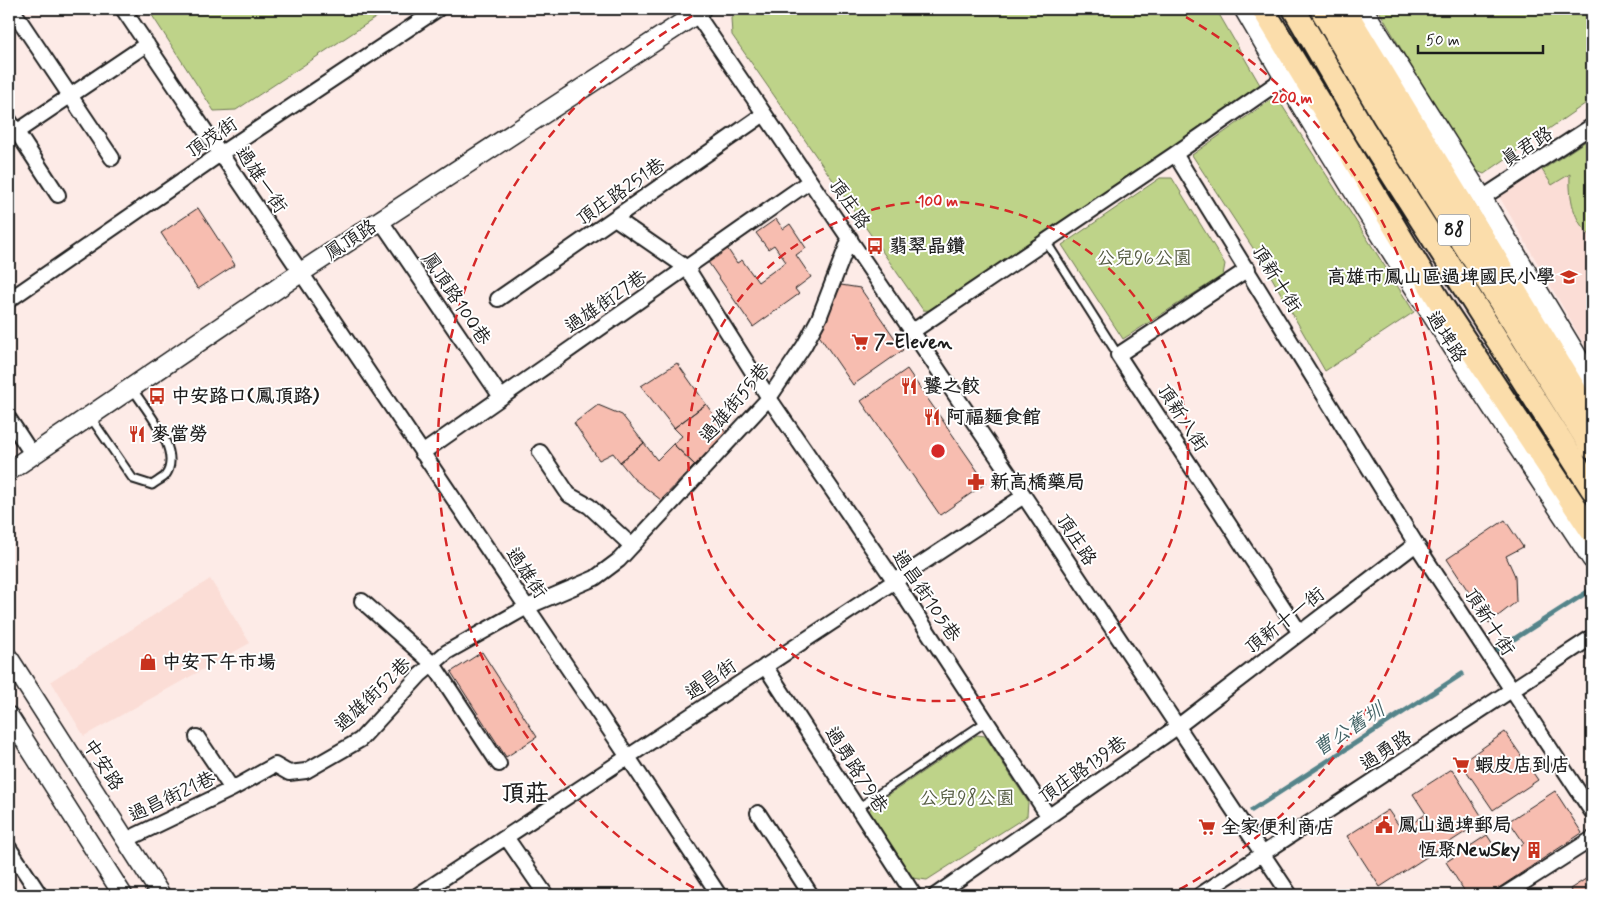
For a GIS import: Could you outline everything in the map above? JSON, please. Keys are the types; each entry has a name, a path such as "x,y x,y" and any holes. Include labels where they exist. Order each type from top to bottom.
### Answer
{"highway":[{"path":"1263,9 1443,307 1592,532"},
{"name":"88","path":"1294,9 1364,130 1592,489"},
{"name":"88","path":"1321,9 1384,117 1592,448"},
{"path":"1344,9 1592,418"}],"main road":[{"name":"過埤路","path":"1244,9 1284,78 1429,313 1592,559"},
{"path":"1363,9 1482,198 1592,381"},
{"name":"鳳頂路","path":"9,471 300,273 701,10"}],"street":[{"path":"12,9 112,158"},
{"name":"過雄一街","path":"123,9 300,273"},
{"name":"頂茂街","path":"9,300 220,154 438,9"},
{"name":"頂庄路","path":"701,10 764,114 913,331 1290,895"},
{"path":"58,195 11,130 70,96 147,44"},
{"path":"913,331 1284,78"},
{"name":"頂庄路251巷","path":"498,299 616,219 764,114"},
{"name":"真君路","path":"1482,198 1592,126"},
{"name":"頂新十街","path":"1175,154 1248,269 1416,544 1511,692 1592,812"},
{"name":"過雄街27巷","path":"422,453 810,181"},
{"path":"616,219 687,268"},
{"name":"鳳頂路100巷","path":"381,221 501,397"},
{"name":"過雄街55巷","path":"527,607 595,578 608,570 770,398 804,346 819,318 850,238"},
{"name":"過昌街105巷","path":"687,268 770,398 894,580 1049,816"},
{"path":"1118,355 1248,269"},
{"name":"過雄街","path":"300,273 527,607 719,895"},
{"name":"頂新八街","path":"1118,355 1300,633"},
{"path":"9,419 32,454"},
{"path":"540,452 570,496 589,506 632,546"},
{"name":"過昌街","path":"418,895 1024,496"},
{"name":"頂新十一街","path":"1177,727 1416,544"},
{"name":"過雄街52巷","path":"362,601 434,664"},
{"name":"過雄街52巷","path":"232,789 275,764 289,773 306,771 360,740 447,652 527,607"},
{"name":"過勇路","path":"1200,895 1592,637"},
{"name":"中安路","path":"9,658 161,895"},
{"path":"434,664 498,764"},
{"name":"過勇路79巷","path":"765,666 914,895"},
{"path":"9,716 123,895"},
{"name":"頂庄路139巷","path":"936,895 1177,727"},
{"name":"過昌街21巷","path":"126,840 232,789 197,737"},
{"path":"758,813 811,895"},
{"path":"506,837 546,895"},
{"path":"1504,895 1592,839"},
{"path":"9,848 40,895"}],"lane":[{"path":"1045,240 1118,355"},
{"path":"89,416 134,478 152,485 165,475 171,454 168,443 131,387"},
{"path":"858,808 987,721"}],"shaded area":[{"name":"高雄市鳳山區過埤國民小學","path":"1592,140 1592,358 1499,196"},
{"name":"中安下午市場","path":"210,579 250,643 84,736 51,681"}],"green space":[{"path":"148,9 389,9 236,110 214,111"},
{"path":"746,9 1216,9 1263,90 938,311 923,310 732,35 731,18"},
{"path":"1378,9 1592,9 1592,99 1484,174 1470,168"},
{"path":"1276,96 1414,312 1325,371 1268,271 1192,155"},
{"path":"1592,137 1592,179 1590,189 1592,237 1576,217 1570,191 1570,174 1552,185 1542,170"},
{"name":"公兒96公園","path":"1160,178 1172,178 1225,264 1223,275 1123,339 1062,245"},
{"name":"公兒98公園","path":"977,735 985,736 1028,802 1027,816 927,880 912,878 868,813 872,806"}],"building":[{"path":"198,208 235,265 198,289 161,233"},
{"path":"776,219 783,229 790,224 806,248 796,255 811,277 795,289 799,294 753,327 708,262 727,248 737,263 742,260 758,282 786,262 774,245 768,249 756,233"},
{"name":"7-Eleven","path":"841,285 860,288 903,350 853,385 818,334"},
{"path":"677,363 706,404 674,428 641,386"},
{"path":"907,369 986,483 940,515 861,401"},
{"path":"706,404 726,433 695,465 673,444 682,436 674,428"},
{"path":"598,405 622,415 644,443 620,462 613,453 599,460 574,423"},
{"path":"644,443 657,460 673,444 695,465 661,500 634,479 620,462"},
{"path":"1505,520 1523,547 1506,556 1515,576 1516,602 1489,623 1447,559"},
{"path":"482,652 537,737 506,757 451,672"},
{"path":"1505,732 1538,780 1493,810 1461,763"},
{"path":"1452,769 1484,820 1380,887 1347,836 1388,810 1402,830 1426,814 1413,794"},
{"name":"恆聚NewSky","path":"1555,791 1582,833 1488,895 1467,895 1446,862 1487,835 1502,858 1524,843 1509,821"},
{"path":"1592,875 1592,895 1573,895 1570,889"}],"waterway":[{"name":"曹公舊圳","path":"1497,650 1592,589"},
{"name":"曹公舊圳","path":"1252,810 1462,674"},
{"name":"曹公舊圳","path":"1243,890 1247,895"}],"place":[{"name":"翡翠晶鑽","path":"875,246"},
{"name":"高雄市鳳山區過埤國民小學","path":"1569,277"},
{"name":"7-Eleven","path":"860,342"},
{"name":"饕之餃","path":"909,386"},
{"name":"中安路口(鳳頂路)","path":"157,396"},
{"name":"阿福麵食館","path":"932,417"},
{"name":"麥當勞","path":"137,434"},
{"name":"新高橋藥局","path":"976,482"},
{"name":"中安下午市場","path":"148,662"},
{"name":"蝦皮店到店","path":"1461,765"},
{"name":"鳳山過埤郵局","path":"1384,825"},
{"name":"全家便利商店","path":"1207,827"},
{"name":"恆聚NewSky","path":"1534,850"}],"district":[{"name":"頂莊","path":"525,794"}]}
